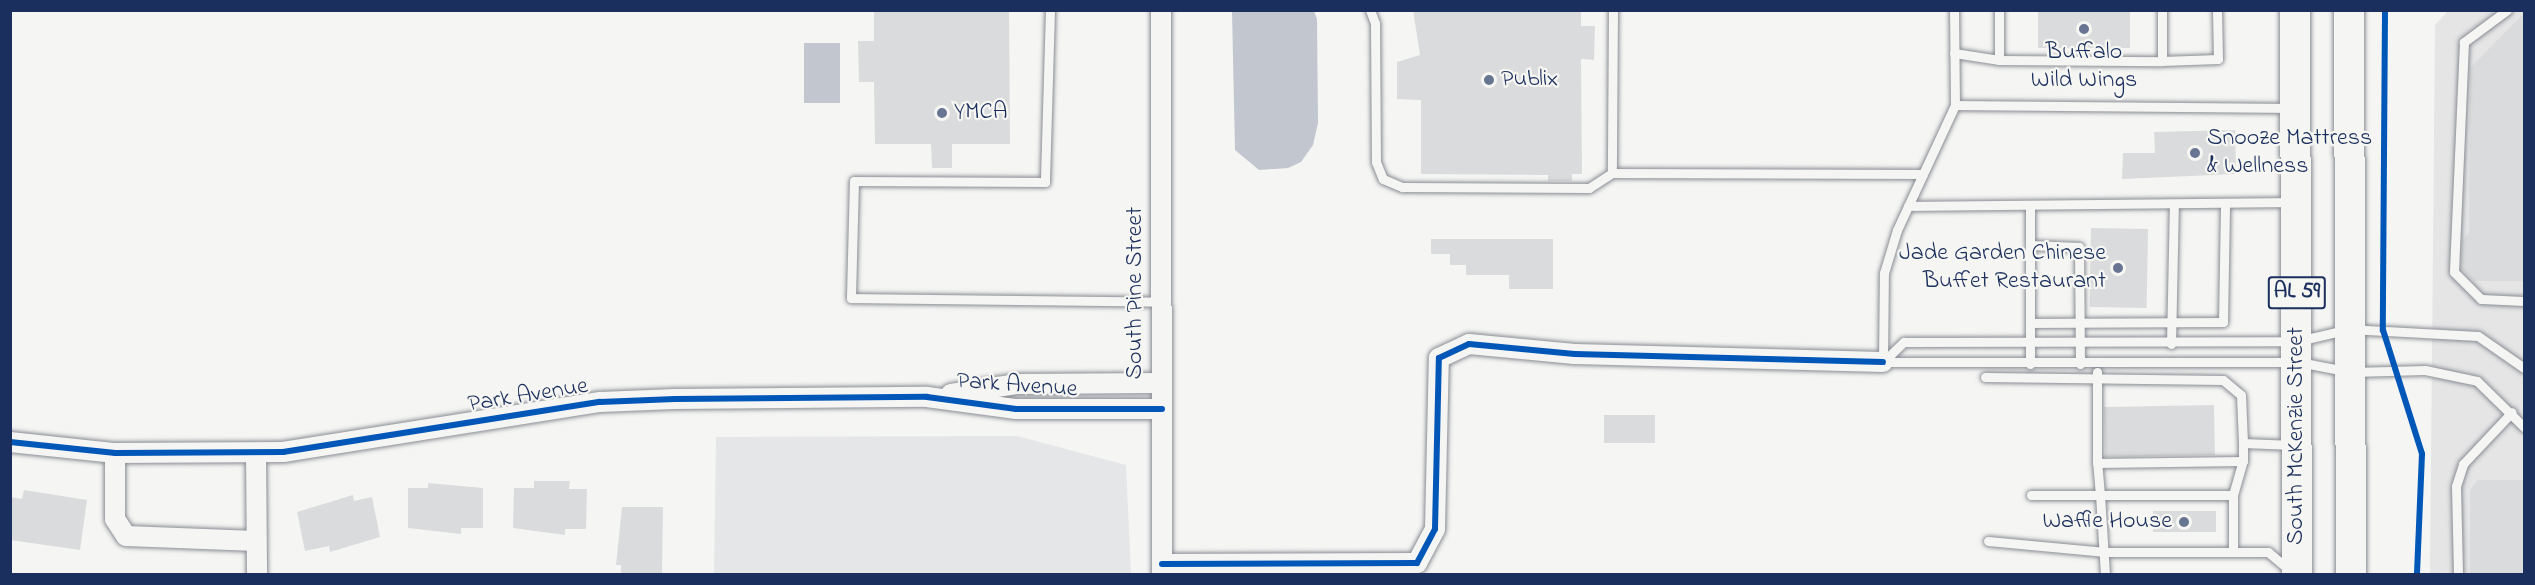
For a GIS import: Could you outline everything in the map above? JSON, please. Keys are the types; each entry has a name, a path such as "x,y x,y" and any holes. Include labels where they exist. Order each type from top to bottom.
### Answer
{"main road":[{"name":"South McKenzie Street","path":"2295,10 2298,352 2296,574"},
{"path":"2341,10 2349,53"},
{"name":"AL 59","path":"2349,10 2351,574"}],"street":[{"name":"South Pine Street","path":"1161,10 1162,569"},
{"path":"1162,569 1418,563 1435,529 1439,358 1469,344 1575,354 1883,362"},
{"name":"Park Avenue","path":"927,398 1016,384 1162,383"},
{"name":"Park Avenue","path":"10,442 115,453 256,453 374,441 600,402 927,398 1016,409 1162,409"},
{"path":"115,453 115,519 126,536 256,541"},
{"path":"256,453 256,574"}],"lane":[{"path":"1050,10 1045,182 854,181 851,298 1163,302"},
{"path":"1370,10 1375,23 1376,162 1383,179 1402,187 1589,188 1612,173 1923,174"},
{"path":"1612,173 1613,10"},
{"path":"1883,362 1884,273 1908,206 1955,105 1954,10"},
{"path":"1999,10 1999,60"},
{"path":"2162,10 2162,61"},
{"path":"1954,53 1999,60 2218,59 2217,10"},
{"path":"2507,10 2464,42 2454,272 2481,299 2524,302"},
{"path":"1955,105 2296,108"},
{"path":"1908,206 2296,202"},
{"path":"2030,323 2223,322 2225,203"},
{"path":"2171,344 2174,204"},
{"path":"2030,205 2030,363"},
{"path":"2030,245 2079,247 2080,364"},
{"path":"1883,362 2097,364 2350,350 2478,336 2524,368"},
{"path":"1883,362 1904,342 2171,344 2298,352 2350,350 2454,373 2491,390 2524,427"},
{"path":"2097,364 2097,463 2105,574"},
{"path":"1985,377 2231,382 2241,395 2243,443 2243,460 2233,495 2232,552"},
{"path":"2458,574 2460,475 2463,464 2512,412"},
{"path":"2243,443 2298,445"},
{"path":"2097,463 2243,460"},
{"path":"2031,495 2233,495"},
{"path":"1988,540 2105,552 2268,552 2296,574"}],"shaded area":[{"path":"1232,11 1314,11 1317,19 1318,123 1313,145 1301,162 1288,168 1259,170 1235,150"},
{"path":"2448,11 2524,11 2524,574 2430,574 2435,25"},
{"path":"804,43 840,43 840,103 804,103"},
{"path":"1017,436 1126,465 1131,574 714,574 716,437"}],"building":[{"name":"YMCA","path":"874,10 1009,10 1010,144 952,144 952,168 932,168 931,144 875,144 874,82 859,82 858,41 874,41"},
{"name":"Publix","path":"1413,10 1581,10 1581,26 1595,26 1594,60 1581,59 1582,174 1572,174 1572,181 1548,181 1548,175 1421,174 1421,100 1397,99 1397,62 1420,55"},
{"name":"Buffalo Wild Wings","path":"2038,10 2130,10 2130,48 2038,48"},
{"path":"2524,13 2524,281 2474,281 2461,268 2462,240 2469,233 2470,68"},
{"name":"Snooze Mattress & Wellness","path":"2235,130 2236,174 2122,179 2123,153 2155,153 2154,132"},
{"name":"Jade Garden Chinese Buffet Restaurant","path":"2091,228 2148,229 2147,308 2090,307"},
{"path":"1431,239 1553,239 1553,289 1509,289 1509,275 1466,275 1466,265 1450,265 1450,254 1431,254"},
{"path":"2214,405 2215,455 2105,457 2104,407"},
{"path":"1604,415 1655,415 1655,443 1604,443"},
{"path":"2478,480 2524,480 2524,574 2470,574 2470,490"},
{"path":"534,481 570,481 569,489 587,489 586,529 565,529 565,535 513,528 514,488 534,488"},
{"path":"428,483 483,488 483,528 461,528 461,534 408,528 408,488 428,488"},
{"path":"24,490 87,500 80,550 10,540 10,497 22,499"},
{"path":"353,495 354,501 372,497 380,537 330,552 329,546 305,551 297,512"},
{"path":"622,507 663,507 662,574 621,574 621,565 616,565"},
{"name":"Waffle House","path":"2153,511 2216,511 2216,532 2153,532"}],"cycle path":[{"path":"2385,10 2383,330 2422,454 2417,574"},
{"path":"1162,564 1417,563 1435,529 1439,358 1469,344 1575,354 1883,362"},
{"path":"10,442 115,453 283,452 600,402 675,399 927,397 1016,409 1162,409"}],"place":[{"name":"Buffalo Wild Wings","path":"2084,29"},
{"name":"Publix","path":"1489,80"},
{"name":"YMCA","path":"942,113"},
{"name":"Snooze Mattress & Wellness","path":"2195,153"},
{"name":"Jade Garden Chinese Buffet Restaurant","path":"2118,268"},
{"name":"Waffle House","path":"2184,522"}]}
